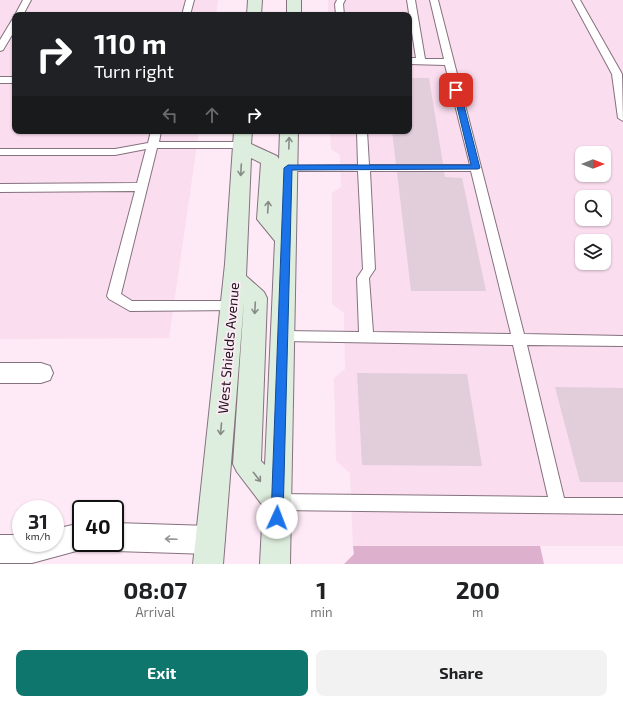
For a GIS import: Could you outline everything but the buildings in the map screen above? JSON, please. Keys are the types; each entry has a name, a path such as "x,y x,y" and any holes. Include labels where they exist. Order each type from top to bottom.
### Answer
{"street":[{"path":"254,12 255,0"},
{"path":"294,0 294,12"},
{"path":"275,564 285,239 290,134"},
{"path":"243,141 270,160 267,219 285,239"},
{"name":"West Shields Avenue","path":"209,552 232,306 243,141"},
{"path":"234,278 256,298 247,464 277,502"},
{"path":"0,373 41,373"},
{"path":"124,538 209,552"},
{"path":"0,550 12,550"}],"lane":[{"path":"21,12 27,0"},
{"path":"187,12 190,0"},
{"path":"340,12 339,4 341,0"},
{"path":"412,0 421,62"},
{"path":"576,0 617,74 623,118"},
{"path":"432,2 476,168 519,340 558,506"},
{"path":"0,48 12,27"},
{"path":"412,61 449,62"},
{"path":"0,80 12,80"},
{"path":"155,134 114,296 130,306 232,306"},
{"path":"362,134 369,269 363,278 366,337"},
{"path":"0,152 115,152 152,145 243,141"},
{"path":"288,168 476,168"},
{"path":"0,188 141,187"},
{"path":"283,336 623,341"},
{"path":"277,502 623,506"}],"shaded area":[{"path":"0,0 218,0 216,12 12,12 12,134 199,134 169,338 0,339"},
{"path":"328,0 623,0 623,546 353,546 350,473 336,461 334,378 345,369 344,313 332,304 332,193 341,187 340,155 331,149 330,134 412,134 412,12 328,12"},
{"path":"353,546 540,546 544,564 344,564 354,554"}],"route":[{"path":"277,518 288,168 476,168 456,90"}]}
